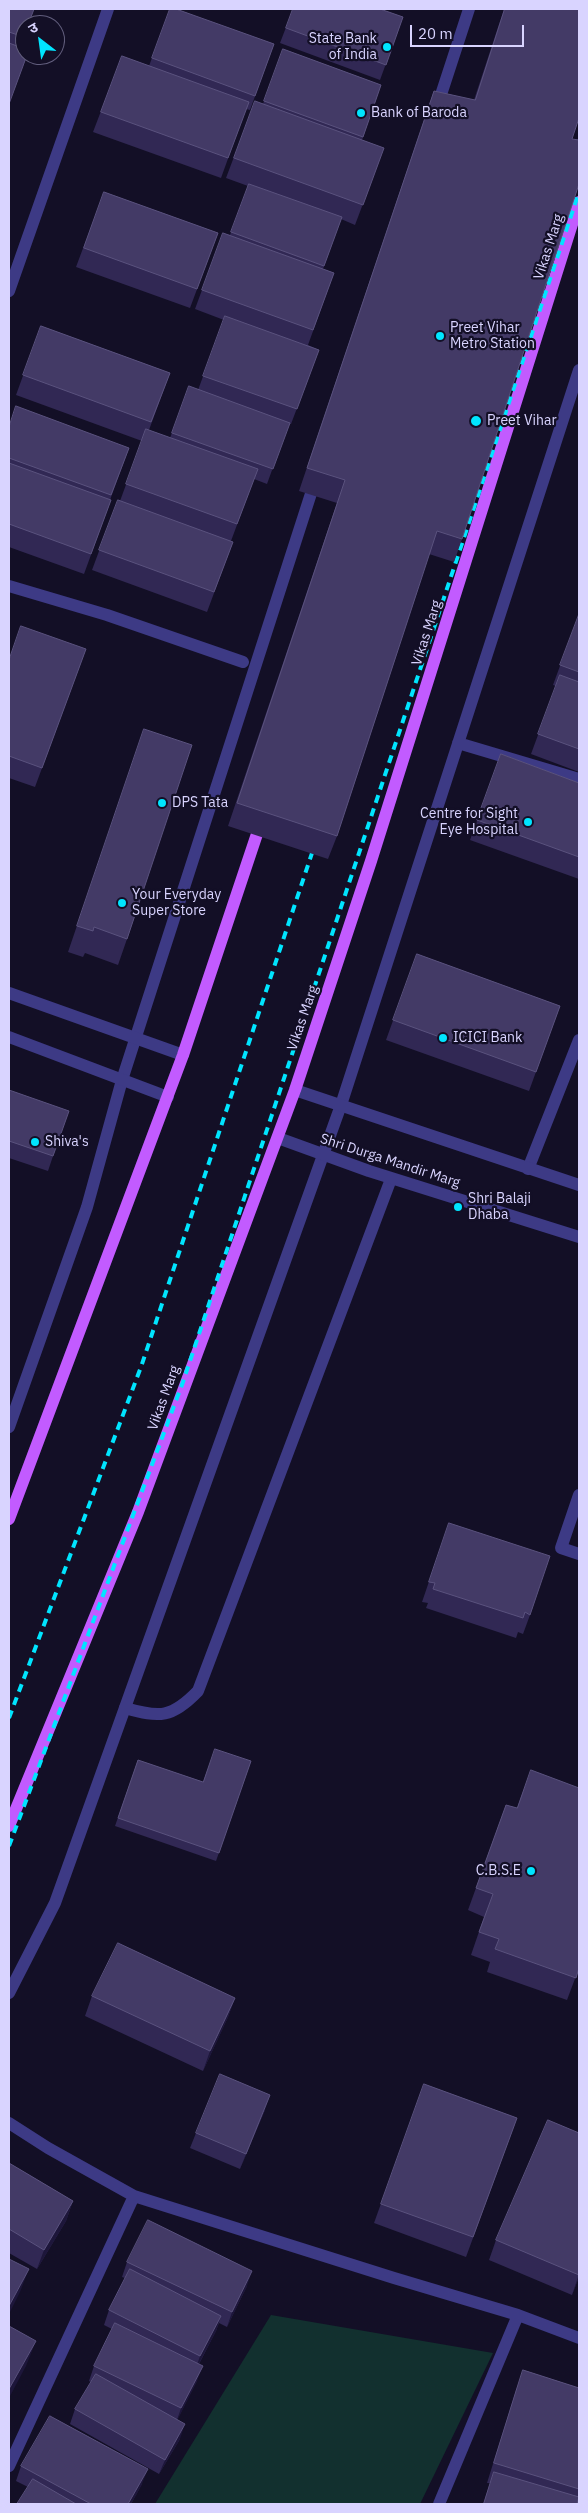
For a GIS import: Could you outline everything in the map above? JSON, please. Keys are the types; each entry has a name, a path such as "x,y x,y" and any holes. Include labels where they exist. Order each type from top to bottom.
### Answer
{"main road":[{"name":"Vikas Marg","path":"9,1826 138,1512 295,1090 371,861 579,202"},
{"path":"9,1519 168,1097 265,808"}],"street":[{"path":"9,291 108,9"},
{"path":"432,122 469,9"},
{"path":"9,1993 55,1903 323,1155 579,370"},
{"path":"9,1427 87,1207 122,1080 319,470"},
{"path":"9,586 107,615 243,662"},
{"path":"458,743 579,779"},
{"path":"9,993 136,1040 183,1055"},
{"path":"9,1037 168,1097"},
{"path":"528,1169 579,1040"},
{"path":"295,1090 579,1185"},
{"name":"Shri Durga Mandir Marg","path":"278,1138 392,1179 579,1237"},
{"path":"125,1708 148,1715 169,1712 181,1708 198,1691 392,1179"},
{"path":"579,1495 561,1548 579,1554"},
{"path":"9,2123 48,2148 134,2196 518,2316 579,2338"},
{"path":"9,2466 134,2196"},
{"path":"439,2504 518,2316"}],"green space":[{"path":"271,2315 493,2353 420,2504 155,2504"}],"building":[{"path":"9,9 34,9 32,15 15,15 15,34 9,32"},
{"path":"170,9 176,9 274,44 255,96 152,58"},
{"path":"293,9 380,9 403,17 386,65 286,28"},
{"name":"Preet Vihar Metro Station","path":"505,9 579,9 579,118 572,139 579,140 579,184 462,539 437,531 337,836 237,803 345,480 307,468 434,91 475,100"},
{"path":"9,43 15,45 15,65 23,65 9,104"},
{"path":"283,49 381,85 363,137 264,101"},
{"path":"122,56 249,102 228,158 101,112"},
{"path":"255,101 384,148 363,205 234,158"},
{"path":"249,184 342,217 324,266 231,232"},
{"path":"104,192 218,233 197,289 84,248"},
{"path":"223,233 334,273 313,330 202,290"},
{"path":"225,316 319,350 297,409 203,376"},
{"path":"41,326 170,373 151,422 23,375"},
{"path":"189,386 290,423 273,469 172,433"},
{"path":"16,406 129,448 111,495 9,458 9,427"},
{"path":"146,429 258,469 237,524 126,484"},
{"path":"9,463 111,500 91,554 9,524"},
{"path":"118,500 233,542 214,592 99,550"},
{"path":"579,614 579,672 560,665"},
{"path":"21,626 86,649 42,768 9,756 9,660"},
{"path":"560,675 579,682 579,749 538,734"},
{"path":"144,729 192,745 127,939 94,927 93,931 77,926"},
{"name":"Centre for Sight Eye Hospital","path":"501,754 579,783 579,857 477,820"},
{"path":"417,954 560,1006 536,1072 393,1020"},
{"path":"9,1090 69,1111 53,1156 9,1141"},
{"path":"449,1523 550,1556 530,1615 525,1612 523,1618 433,1589 435,1583 429,1582"},
{"path":"215,1749 251,1761 219,1853 118,1818 138,1760 203,1782"},
{"name":"C.B.S.E","path":"531,1770 579,1788 579,1968 576,1978 495,1949 499,1939 479,1932 493,1894 476,1888 506,1805 517,1808"},
{"path":"118,1943 235,1998 210,2051 92,1996"},
{"path":"220,2074 270,2095 246,2154 196,2133"},
{"path":"424,2084 517,2118 473,2237 381,2204"},
{"path":"548,2120 579,2133 579,2275 496,2240"},
{"path":"9,2163 73,2201 44,2250 9,2229"},
{"path":"148,2220 252,2271 232,2312 127,2262"},
{"path":"9,2259 29,2269 9,2306"},
{"path":"130,2269 221,2316 200,2356 109,2310"},
{"path":"115,2323 203,2366 181,2408 94,2366"},
{"path":"9,2326 36,2341 9,2389"},
{"path":"523,2370 579,2388 579,2489 494,2463"},
{"path":"96,2374 185,2424 165,2460 75,2409"},
{"path":"50,2416 148,2469 128,2504 91,2504 21,2466"},
{"path":"494,2472 579,2497 577,2504 484,2504"},
{"path":"33,2479 76,2504 17,2504"}],"railway":[{"path":"9,1846 183,1382 579,192"},
{"path":"9,1718 141,1367 316,841"}],"place":[{"name":"State Bank of India","path":"387,47"},
{"name":"Bank of Baroda","path":"361,113"},
{"name":"Preet Vihar Metro Station","path":"440,336"},
{"name":"Preet Vihar","path":"476,421"},
{"name":"DPS Tata","path":"162,803"},
{"name":"Centre for Sight Eye Hospital","path":"528,822"},
{"name":"Your Everyday Super Store","path":"122,903"},
{"name":"ICICI Bank","path":"443,1038"},
{"name":"Shiva's","path":"35,1142"},
{"name":"Shri Balaji Dhaba","path":"458,1207"},
{"name":"C.B.S.E","path":"531,1871"}]}
